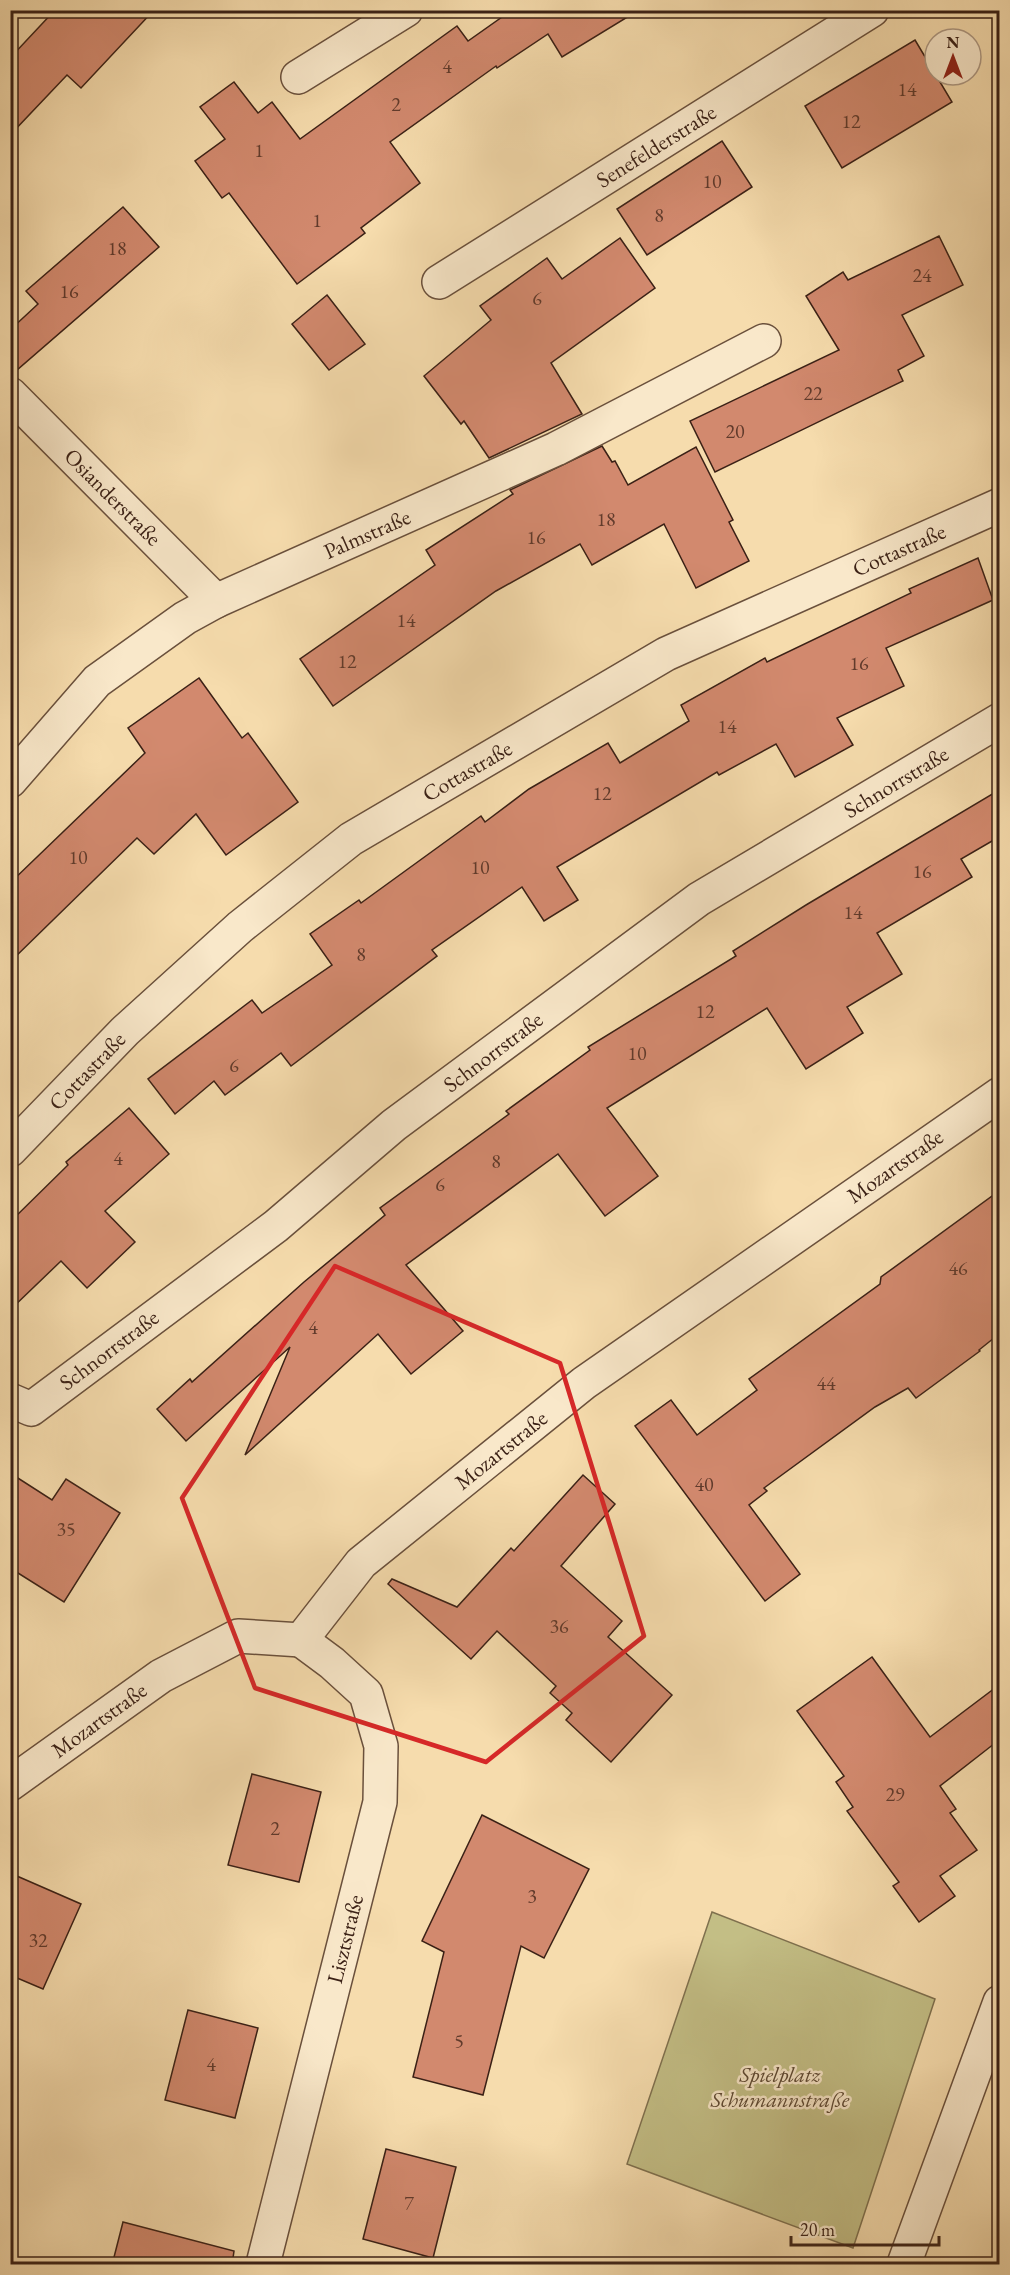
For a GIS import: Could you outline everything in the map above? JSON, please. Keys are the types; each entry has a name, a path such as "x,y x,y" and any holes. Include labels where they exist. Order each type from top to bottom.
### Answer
{"street":[{"path":"298,77 406,10"},
{"name":"Senefelderstraße","path":"440,282 872,10"},
{"name":"Palmstraße","path":"10,781 97,681 185,618 216,601 556,449 764,341"},
{"name":"Osianderstraße","path":"10,394 216,601"},
{"name":"Cottastraße","path":"10,1150 125,1031 240,927 351,839 666,654 999,505"},
{"name":"Schnorrstraße","path":"10,1400 31,1409 276,1226 394,1125 699,899 999,720"},
{"name":"Mozartstraße","path":"10,1784 161,1676 238,1636 301,1640 362,1563 584,1383 999,1094"},
{"name":"Lisztstraße","path":"262,2265 380,1802 381,1746 366,1694 332,1663 301,1640"},
{"path":"904,2265 997,2016"}],"highlighted area":[{"path":"335,1266 560,1363 644,1636 486,1762 255,1688 182,1498"}],"green space":[{"name":"Spielplatz Schumannstraße","path":"712,1912 935,1999 853,2248 627,2164"}],"building":[{"path":"55,10 154,10 81,88 67,75 10,135 10,58"},
{"path":"512,10 639,10 562,57 548,34 497,68 496,66 390,142 420,183 361,228 365,233 297,284 229,193 222,198 195,161 225,139 200,107 234,82 258,113 272,102 300,139 457,26 468,41"},
{"path":"915,40 923,53 923,87 943,87 952,102 842,168 805,106"},
{"path":"722,141 752,187 647,255 617,209"},
{"path":"123,207 159,247 10,376 10,330 38,304 26,291"},
{"path":"939,236 963,285 902,315 924,356 898,370 903,381 715,472 690,421 839,350 806,296 843,272 848,280"},
{"path":"620,238 655,288 551,363 582,414 489,458 464,421 461,424 424,376 491,320 480,306 547,258 562,279"},
{"path":"327,295 365,344 329,370 292,324"},
{"path":"602,446 612,462 615,461 628,485 696,447 733,520 729,522 749,561 696,588 664,524 592,565 580,544 496,591 333,706 300,659 435,565 426,550 513,494 510,490"},
{"path":"978,558 993,600 886,648 904,686 837,718 853,745 795,777 776,744 719,775 717,772 557,867 578,900 544,921 522,887 432,950 437,956 291,1066 281,1053 225,1095 214,1081 175,1114 148,1079 252,1000 262,1013 332,965 310,934 359,900 361,903 481,816 485,822 529,789 608,743 620,763 689,721 681,705 765,658 767,662 911,593 909,589"},
{"path":"199,678 242,738 248,733 298,802 226,855 196,814 154,854 137,838 10,962 10,883 145,753 128,728"},
{"path":"999,790 999,837 961,859 972,877 877,933 902,974 847,1007 863,1033 806,1069 767,1008 607,1108 658,1176 605,1216 558,1154 406,1265 463,1331 411,1374 378,1334 245,1455 290,1347 186,1441 157,1409 190,1379 192,1382 304,1282 385,1215 380,1208 509,1114 506,1111 590,1050 588,1047 736,956 733,951 806,905"},
{"path":"129,1108 169,1154 105,1211 135,1242 87,1288 61,1261 10,1310 10,1222 68,1165 66,1162"},
{"path":"999,1191 999,1334 980,1351 916,1398 908,1388 875,1407 764,1488 767,1491 749,1505 800,1574 765,1601 635,1426 671,1400 697,1435 757,1390 749,1379 880,1284 881,1277"},
{"path":"10,1473 52,1500 66,1479 120,1513 64,1602 10,1568"},
{"path":"583,1475 615,1504 561,1566 622,1621 608,1637 672,1695 611,1762 566,1720 572,1713 550,1693 556,1686 497,1631 471,1659 388,1584 392,1579 457,1607 511,1548 514,1551"},
{"path":"872,1657 930,1737 999,1685 999,1740 940,1786 956,1809 950,1813 977,1850 940,1876 955,1896 919,1922 893,1886 899,1882 847,1811 853,1807 836,1782 844,1776 797,1711"},
{"path":"252,1774 321,1792 299,1882 228,1865"},
{"path":"482,1815 589,1869 544,1958 521,1946 483,2095 413,2077 444,1952 422,1941"},
{"path":"10,1873 81,1904 43,1989 10,1975"},
{"path":"188,2010 258,2028 235,2118 165,2100"},
{"path":"386,2149 456,2167 433,2258 363,2239"},
{"path":"123,2222 234,2251 232,2265 112,2265"}]}
